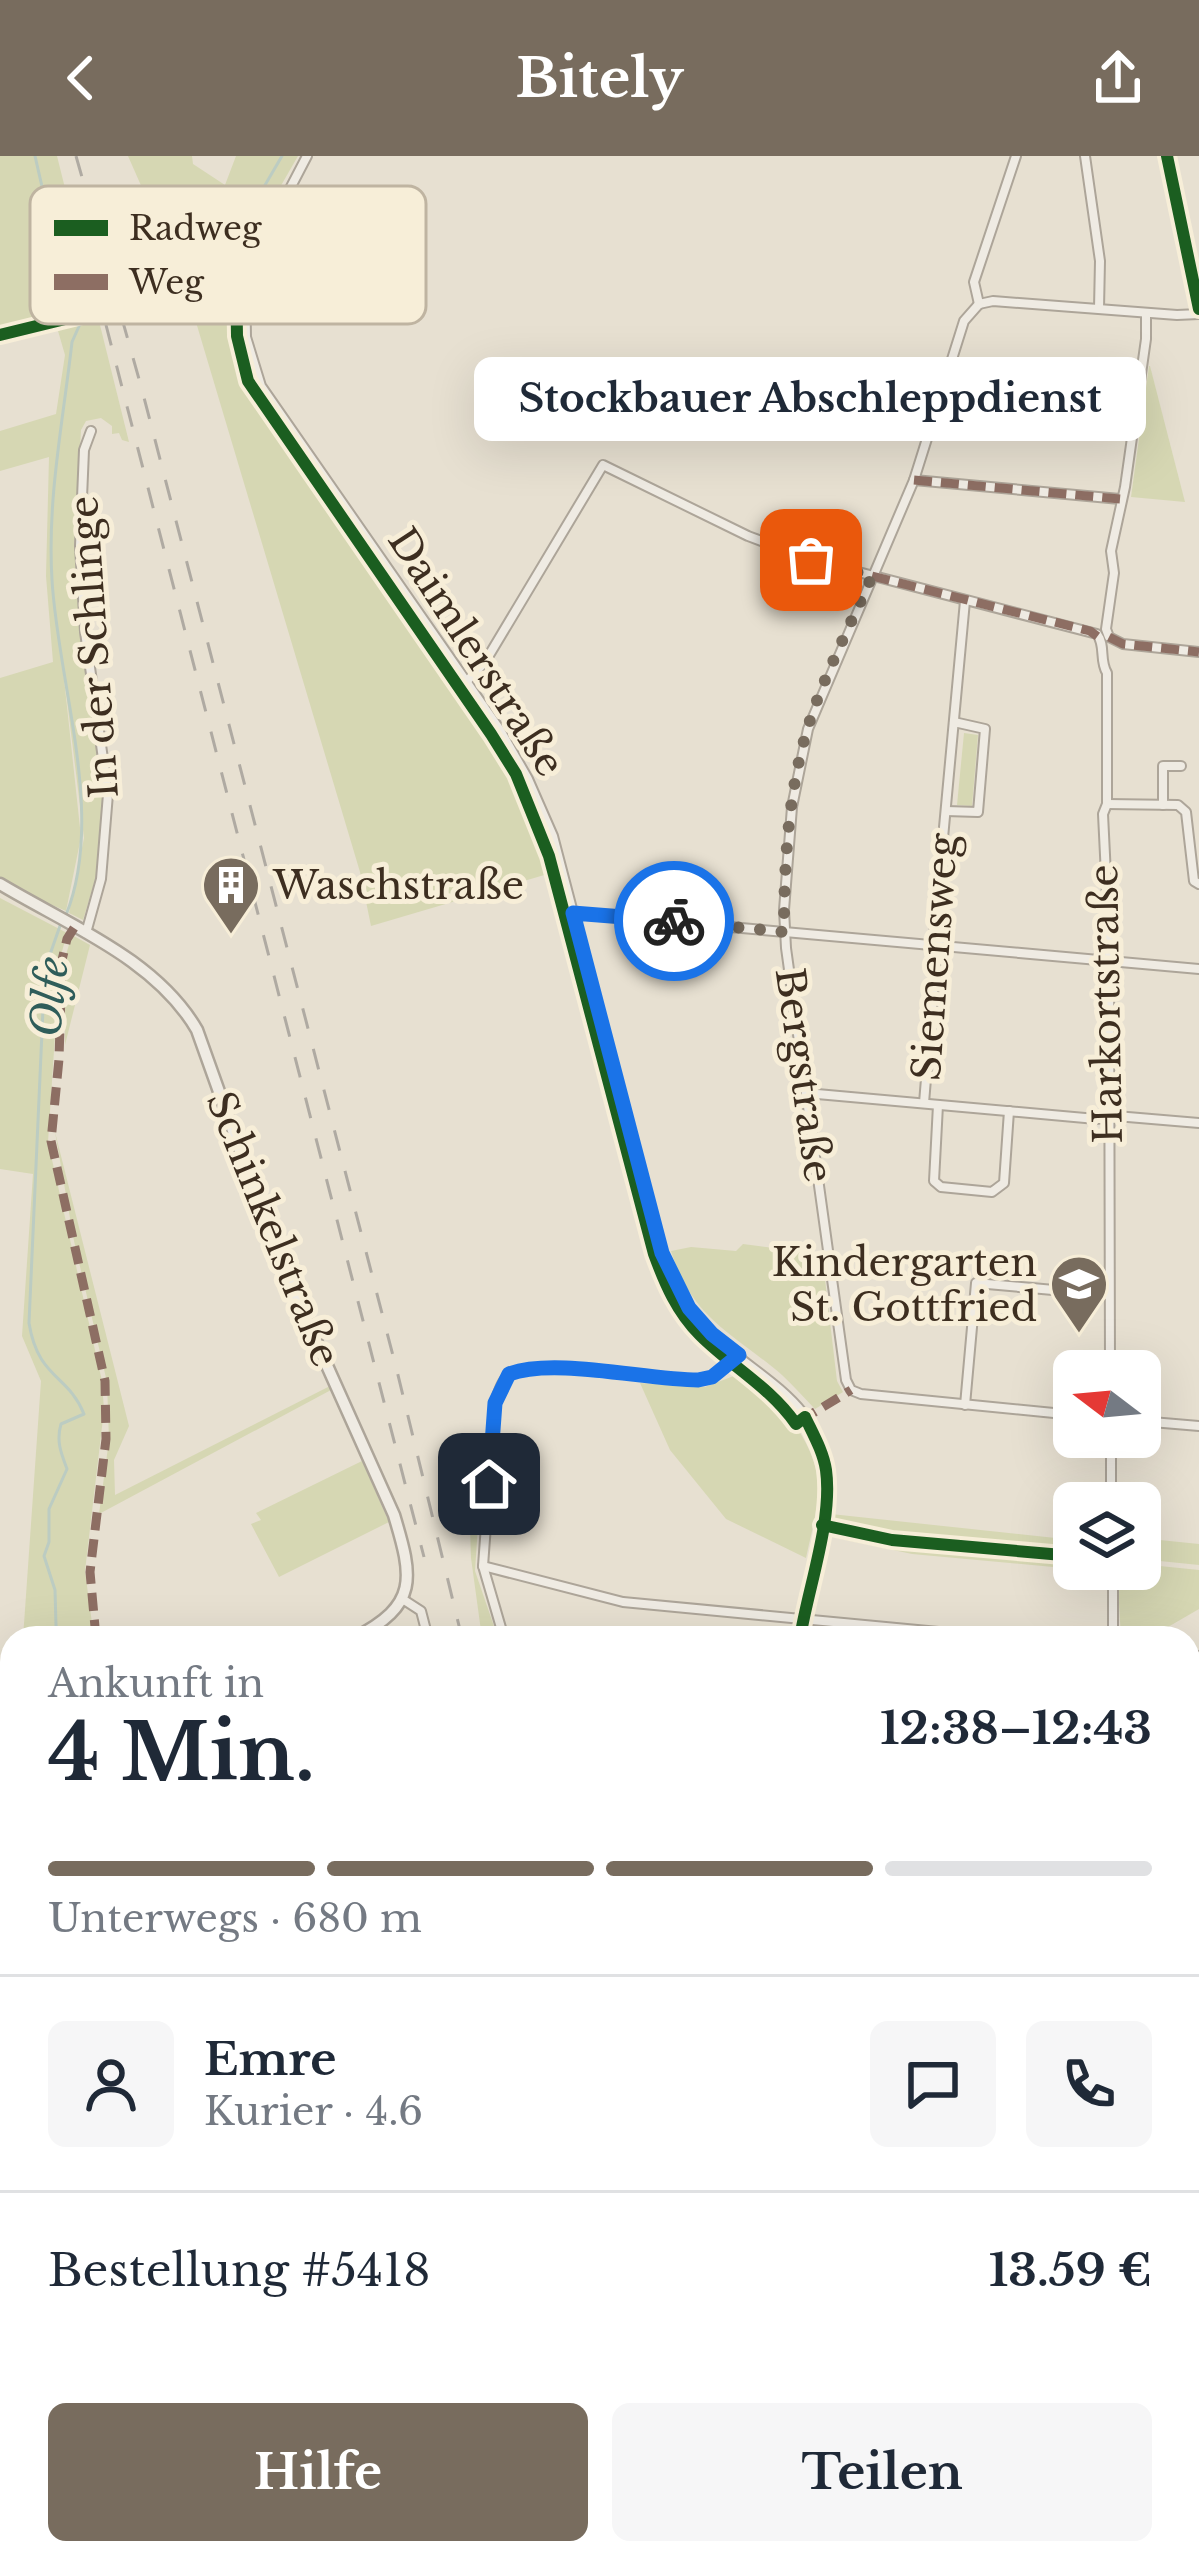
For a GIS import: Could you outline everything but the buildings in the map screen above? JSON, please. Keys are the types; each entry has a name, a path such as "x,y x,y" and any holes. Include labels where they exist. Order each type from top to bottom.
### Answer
{"main road":[{"path":"1167,156 1199,311"}],"street":[{"path":"291,186 307,156"},
{"name":"Bergstraße","path":"965,1405 861,1394 851,1390 846,1380 784,932 799,762 819,697 914,479 964,321 979,304 974,282 1016,156"},
{"path":"1084,156 1100,262 1099,308"},
{"path":"979,304 993,301 1146,313 1199,311"},
{"name":"Harkortstraße","path":"1110,1350 1103,814 1107,805 1107,673 1101,662 1114,573 1111,551 1137,406 1146,313"},
{"path":"0,334 41,324"},
{"name":"Daimlerstraße","path":"246,324 261,386 466,682 532,786 553,836 662,1253 689,1308 712,1334 777,1383 805,1417 823,1457 827,1484 823,1525 802,1619"},
{"path":"944,389 1137,406"},
{"name":"In der Schlinge","path":"86,935 101,878 108,794 86,632 80,545 84,449 92,431"},
{"path":"466,682 484,662 603,465 748,536 812,560 1090,631 1123,644 1199,652"},
{"path":"914,479 1120,499"},
{"name":"Siemensweg","path":"924,1103 937,946 934,935 965,601"},
{"name":"Siemensweg","path":"946,812 978,812 985,729 954,722"},
{"path":"1162,805 1163,766 1181,766"},
{"path":"1107,805 1178,805 1186,812 1194,881 1199,884"},
{"name":"Schinkelstraße","path":"0,884 157,978 183,1005 197,1030 277,1254 394,1515 408,1568 404,1600"},
{"path":"573,913 1199,969"},
{"path":"806,1093 1199,1123"},
{"path":"938,1105 934,1181 941,1186 992,1192 1004,1183 1009,1112"},
{"path":"1053,1413 965,1405 976,1283 1109,1295"},
{"path":"500,1626 483,1566 495,1403 509,1374 551,1368 698,1380 712,1377 739,1355"},
{"path":"1161,1423 1199,1426"},
{"path":"483,1566 623,1602 876,1626"},
{"path":"1113,1590 1113,1626"},
{"path":"374,1626 404,1600 421,1611 425,1626"},
{"path":"801,1626 802,1619"}],"green space":[{"path":"0,156 57,156 64,186 30,186 30,319 0,326"},
{"path":"128,156 192,156 193,164 225,185 236,156 298,156 281,186 141,186"},
{"path":"56,324 100,324 129,442 119,433 112,434 112,426 101,418 86,421 81,430 75,545 80,633 104,793 96,877 83,920 69,913 84,838 62,660 81,837 66,911 50,908 0,879 0,678 53,662 46,576 49,457 0,471 0,431 56,414 65,355"},
{"path":"197,324 234,324 243,378 498,750 526,804 551,873 371,926 360,872"},
{"path":"1150,366 1185,502 1131,497"},
{"path":"964,733 978,735 972,806 957,805"},
{"path":"0,898 67,933 60,959 48,1142 102,1381 104,1410 85,1571 92,1626 24,1626 41,1381 22,1336 33,1174 0,1169"},
{"path":"72,935 90,945 65,1045 64,961"},
{"path":"55,1132 129,1426 114,1460 115,1495 330,1386 331,1390 99,1514 109,1440 107,1382"},
{"path":"743,1244 822,1254 837,1381 843,1392 815,1409 702,1309 671,1251 691,1247 736,1251"},
{"path":"744,1372 792,1420 815,1466 817,1501 806,1558 726,1519 670,1450 640,1383 705,1387"},
{"path":"362,1461 389,1522 279,1577 251,1524 261,1520 256,1513"},
{"path":"482,1463 475,1571 494,1626 480,1626 471,1558 468,1464"},
{"path":"831,1514 1053,1538 1053,1551 893,1537 829,1525"},
{"path":"828,1529 893,1542 1053,1556 1053,1567 912,1554 827,1536"},
{"path":"1161,1540 1199,1544 1199,1565 1161,1561"},
{"path":"1161,1566 1199,1570 1199,1609 1170,1626 1120,1626 1118,1590 1161,1590"}],"waterway":[{"path":"35,156 42,186"},
{"name":"Olfe","path":"264,186 282,156"},
{"name":"Olfe","path":"66,915 77,876 81,793 56,620 52,520 72,342 80,324"},
{"name":"Olfe","path":"56,1626 55,1590 44,1556 49,1509 67,1469 59,1441 61,1424 84,1414 39,1355 29,1323 43,1009 47,963 61,923"}],"railway":[{"path":"76,156 84,186"},
{"path":"123,324 459,1626"},
{"path":"106,325 424,1557"}],"marked path":[{"path":"944,389 1137,406"},
{"path":"914,480 1120,499"},
{"path":"872,576 1090,631 1101,639"},
{"path":"1109,637 1123,644 1199,652"},
{"path":"74,928 62,960 51,1141 105,1381 106,1439 90,1572 95,1626"},
{"path":"800,1421 851,1390"}],"cycle path":[{"path":"1167,156 1199,309"},
{"path":"0,335 45,324"},
{"path":"237,324 248,381 516,774 549,856 654,1254 667,1287 700,1335 796,1424 805,1417 820,1449 826,1470 826,1510 803,1626"},
{"path":"822,1525 892,1540 1053,1554"}],"way so far":[{"path":"674,921 784,932 799,762 819,697 872,576 811,560"}],"place":[{"name":"Stockbauer Abschleppdienst","path":"811,560"},
{"name":"Waschstraße","path":"231,936"},
{"name":"Kindergarten St. Gottfried","path":"1079,1335"}],"route":[{"path":"489,1484 495,1403 509,1374 551,1368 698,1380 712,1377 739,1355 689,1308 669,1272 573,913 674,921"}]}
